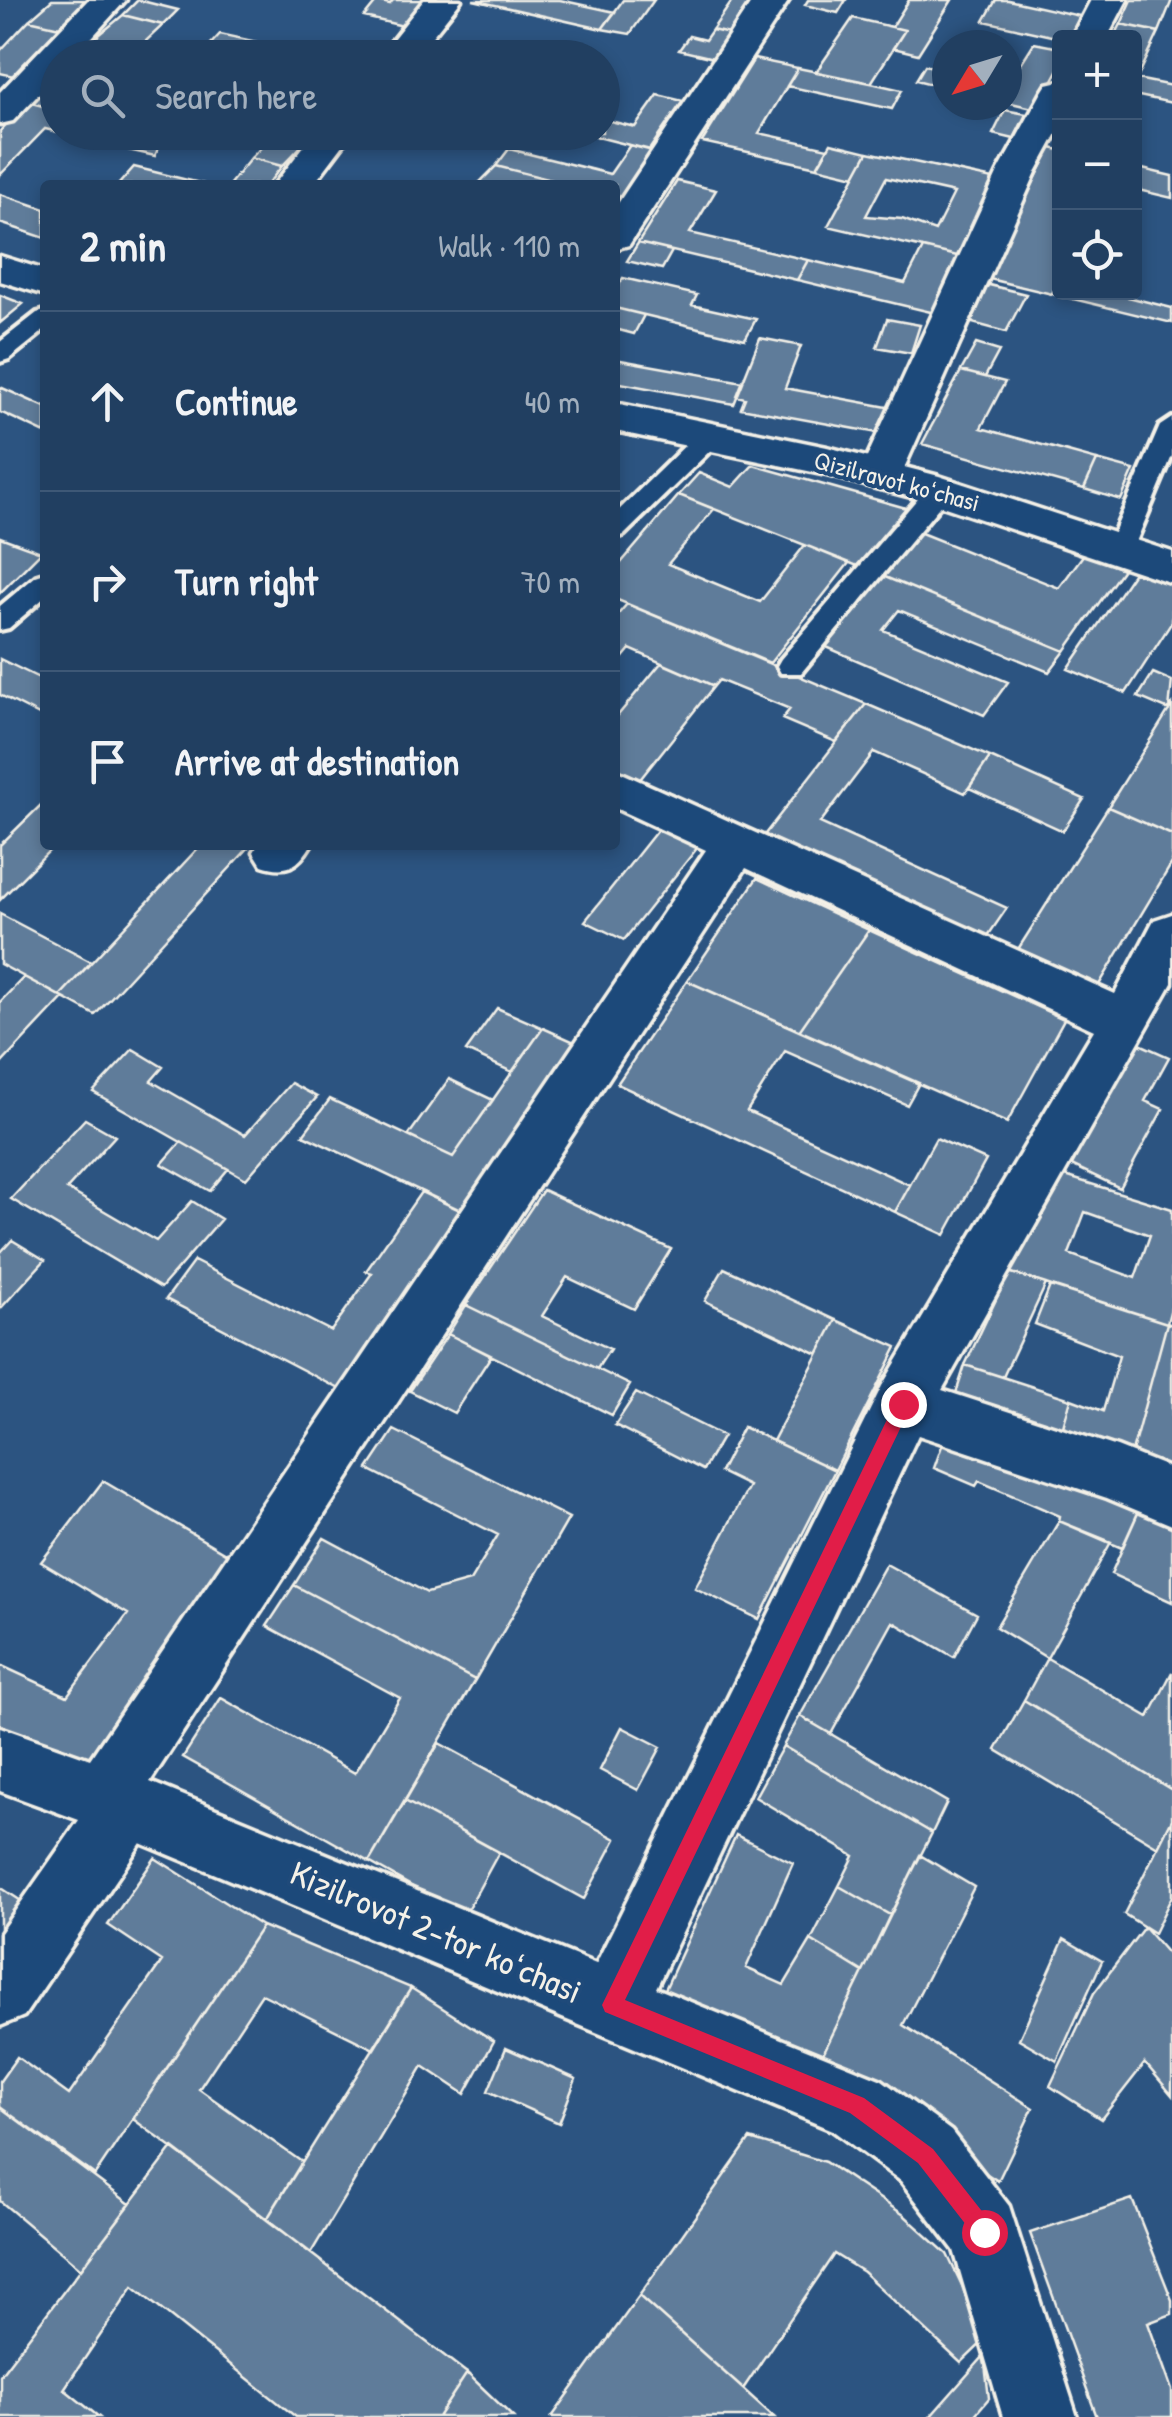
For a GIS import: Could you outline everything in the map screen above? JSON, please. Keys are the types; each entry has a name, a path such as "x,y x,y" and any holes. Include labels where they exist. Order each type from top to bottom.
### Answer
{"street":[{"path":"70,40 108,0"},
{"path":"411,40 443,0"},
{"path":"620,229 771,0"},
{"path":"1093,30 1108,0"},
{"path":"0,114 40,72"},
{"path":"880,474 1018,172 1052,107"},
{"path":"296,180 320,150"},
{"path":"0,268 40,281"},
{"name":"Qizilravot koʻchasi","path":"620,418 939,490 1172,568"},
{"path":"620,790 1126,1022"},
{"path":"0,1992 115,1801 737,843"},
{"path":"612,2005 903,1404 1126,1022 1172,934"},
{"path":"903,1404 1117,1474 1172,1498"},
{"name":"Kizilrovot 2-tor koʻchasi","path":"0,1759 115,1801 857,2106 926,2156 984,2232 1040,2417"}],"lane":[{"path":"0,354 40,322"},
{"path":"1120,549 1172,426"},
{"path":"620,525 710,436"},
{"path":"791,666 939,490"},
{"path":"10,613 40,586"},
{"path":"10,613 40,616"}],"building":[{"path":"52,0 95,0 64,28 29,20"},
{"path":"138,0 178,10 163,25 123,15"},
{"path":"393,0 434,0 412,28 364,17 377,1 390,4"},
{"path":"473,0 560,0 615,12 602,29"},
{"path":"623,0 654,0 630,34 602,29"},
{"path":"733,0 763,0 738,36 712,30"},
{"path":"808,0 846,0 838,13 805,5"},
{"path":"909,0 952,0 918,54 893,48 905,30 892,27"},
{"path":"996,0 1080,16 1073,30 1052,30 1052,36 984,21"},
{"path":"1132,0 1172,0 1159,32 1121,24"},
{"path":"123,15 163,25 147,40 93,40"},
{"path":"853,18 905,30 871,83 816,72"},
{"path":"29,20 64,28 53,40 40,40 40,54 18,77 0,73 0,51"},
{"path":"1121,24 1159,32 1142,68 1142,30 1118,30"},
{"path":"712,30 738,36 722,60 679,50 689,36 705,40"},
{"path":"220,34 248,40 214,40"},
{"path":"1034,43 1052,46 1052,82 1037,109 1022,106 1022,62"},
{"path":"754,59 798,68 759,133 828,148 817,167 702,142"},
{"path":"925,65 932,67 932,84 916,80"},
{"path":"798,68 902,90 892,109 787,86"},
{"path":"1142,80 1172,86 1172,103 1142,97"},
{"path":"40,90 40,105 28,102"},
{"path":"658,95 683,101 649,150 620,143 620,123 635,127"},
{"path":"28,102 40,105 40,134 0,175 0,131"},
{"path":"1022,113 1026,114 1014,139 993,134 1000,120 1022,120"},
{"path":"831,143 868,152 855,176 817,167"},
{"path":"630,145 663,153 630,200 620,197 620,180 552,180 496,166 508,150 513,150 610,174"},
{"path":"1051,148 1052,148 1052,294 985,278"},
{"path":"128,150 158,150 155,156"},
{"path":"259,150 298,150 282,166 251,158"},
{"path":"868,152 1002,181 966,258 828,226","holes":["886,178 954,193 935,231 902,219 866,216"]},
{"path":"251,158 282,166 271,180 233,180"},
{"path":"496,166 552,180 482,180"},
{"path":"134,167 187,180 122,180"},
{"path":"1142,169 1172,176 1172,198 1142,191"},
{"path":"677,181 716,190 690,233 808,260 797,280 638,243"},
{"path":"0,194 40,207 40,236 0,223"},
{"path":"638,243 672,251 662,269 627,261"},
{"path":"923,248 966,258 939,314 797,280 808,260 905,283"},
{"path":"623,278 697,295 692,305 756,319 745,339 620,309"},
{"path":"985,284 1026,294 1006,332 965,321"},
{"path":"0,295 23,304 0,323"},
{"path":"1077,300 1140,300 1172,308 1172,323"},
{"path":"620,309 644,315 634,334 620,330"},
{"path":"887,319 920,325 911,353 877,347"},
{"path":"760,338 801,346 785,388 898,409 889,435 741,408 745,398 737,396"},
{"path":"976,344 999,351 985,377 961,371"},
{"path":"620,360 743,382 734,404 620,383"},
{"path":"961,371 1005,382 981,428 1097,460 1084,489 922,444"},
{"path":"0,387 40,405 40,431 0,412"},
{"path":"1097,460 1134,470 1121,500 1084,489"},
{"path":"753,465 906,508 860,567 679,495 699,473 733,487"},
{"path":"679,495 714,509 668,564 760,602 805,545 849,563 770,663 620,601 620,564"},
{"path":"916,531 1059,588 1084,554 1123,569 1065,651 880,575"},
{"path":"0,537 40,552 40,553 0,593"},
{"path":"1135,571 1172,585 1172,622 1126,693 1068,669"},
{"path":"880,575 1065,651 1049,672 899,610 883,630 1008,682 984,715 824,646"},
{"path":"627,604 866,704 836,742 782,719 790,709 719,680 714,686 630,649 620,661 620,612"},
{"path":"0,659 40,679 40,715 0,695"},
{"path":"661,663 714,686 638,782 620,774 620,713"},
{"path":"1153,673 1172,681 1169,710 1138,697"},
{"path":"866,704 990,757 965,793 874,752 820,823 1007,908 981,946 758,843"},
{"path":"1172,705 1172,835 1108,807"},
{"path":"990,757 1084,799 1063,831 969,788"},
{"path":"40,806 40,850 50,850 0,900 0,845"},
{"path":"1108,807 1172,835 1172,863 1096,990 1015,954"},
{"path":"659,828 698,847 624,940 585,921"},
{"path":"196,850 246,850 95,1015 60,996"},
{"path":"757,878 869,930 799,1031 687,981"},
{"path":"0,914 91,962 60,996 0,964"},
{"path":"869,930 1064,1019 1007,1123 799,1031"},
{"path":"24,977 63,998 0,1065 0,1002"},
{"path":"687,981 919,1083 907,1105 785,1051 747,1111 910,1185 895,1212 617,1084"},
{"path":"497,1008 543,1028 512,1072 466,1051"},
{"path":"543,1028 588,1048 473,1216 303,1135 330,1099 453,1157"},
{"path":"1133,1041 1169,1057 1145,1101 1163,1109 1120,1188 1065,1162"},
{"path":"133,1049 163,1067 151,1081 245,1135 291,1083 317,1097 246,1179 93,1092"},
{"path":"449,1079 493,1100 453,1157 408,1136"},
{"path":"85,1119 115,1136 67,1189 156,1241 192,1201 221,1219 161,1288 11,1199"},
{"path":"936,1138 986,1160 945,1235 895,1212"},
{"path":"181,1142 228,1169 210,1191 162,1164"},
{"path":"1049,1171 1172,1209 1172,1304 1167,1323 1005,1271","holes":["1085,1212 1150,1235 1135,1278 1069,1254"]},
{"path":"543,1190 671,1249 634,1309 567,1277 542,1316 610,1349 597,1369 466,1305"},
{"path":"421,1192 473,1216 351,1395 166,1299 194,1261 331,1331 372,1273 366,1271"},
{"path":"12,1240 45,1260 0,1309 0,1253"},
{"path":"724,1268 836,1320 818,1354 705,1301"},
{"path":"1009,1272 1046,1284 1003,1377 965,1365"},
{"path":"1050,1286 1167,1323 1126,1474 1056,1451 1071,1399 1103,1411 1119,1356 1035,1324"},
{"path":"466,1305 630,1385 612,1415 448,1334"},
{"path":"836,1320 897,1347 835,1470 773,1441"},
{"path":"1167,1323 1172,1325 1172,1490 1126,1474"},
{"path":"448,1334 491,1356 454,1413 410,1391"},
{"path":"965,1365 1071,1399 1056,1451 949,1415"},
{"path":"636,1393 723,1436 703,1470 615,1425"},
{"path":"949,1426 1146,1495 1122,1548 979,1481 976,1486 934,1468"},
{"path":"743,1427 835,1470 759,1619 695,1588 749,1486 720,1472"},
{"path":"394,1430 569,1518 475,1680 294,1585 324,1538 427,1593 470,1581 498,1535 368,1469"},
{"path":"103,1481 242,1563 89,1776 0,1739 0,1665 67,1696 128,1614 41,1562"},
{"path":"1146,1495 1172,1508 1172,1602 1111,1574"},
{"path":"1059,1521 1111,1542 1047,1658 996,1627"},
{"path":"886,1564 977,1614 954,1657 893,1622 831,1734 800,1716"},
{"path":"294,1585 475,1680 369,1862 183,1757 221,1698 355,1773 400,1698 267,1626"},
{"path":"1047,1658 1149,1717 1172,1672 1172,1790 1024,1700"},
{"path":"1024,1700 1172,1790 1172,1819 1158,1847 996,1750"},
{"path":"800,1716 947,1802 932,1833 783,1746"},
{"path":"622,1727 661,1747 638,1790 600,1770"},
{"path":"439,1743 616,1839 584,1899 405,1801"},
{"path":"783,1746 932,1833 890,1915 839,1886 854,1856 755,1797"},
{"path":"405,1801 499,1852 464,1916 369,1862"},
{"path":"1172,1819 1172,1896 1154,1933 1124,1914"},
{"path":"736,1835 793,1863 746,1968 784,1985 811,1940 863,1972 818,2064 656,2009"},
{"path":"920,1855 974,1887 903,2025 1033,2108 998,2181 818,2064"},
{"path":"155,1858 262,1926 95,2175 0,2107 0,2081 17,2057 69,2095 162,1961 108,1925"},
{"path":"839,1886 890,1915 863,1972 811,1940"},
{"path":"0,1887 38,1912 0,1965"},
{"path":"262,1926 411,1988 374,2049 262,1994 199,2089 302,2162 267,2219 133,2119"},
{"path":"1144,1927 1172,1959 1172,2095 1145,2063 1101,2119 1050,2086 1094,1993"},
{"path":"1064,1939 1102,1961 1057,2061 1019,2039"},
{"path":"411,1988 494,2041 465,2094 423,2066 311,2253 267,2219"},
{"path":"506,2048 576,2079 559,2123 488,2091"},
{"path":"0,2107 130,2204 81,2269 0,2201"},
{"path":"750,2139 825,2162 904,2215 947,2254 987,2338 961,2363 863,2272 834,2254 743,2389 639,2296"},
{"path":"173,2148 467,2373 438,2417 296,2417 133,2287 64,2389 99,2417 0,2417 0,2375"},
{"path":"1132,2199 1172,2300 1172,2314 1148,2323 1172,2390 1172,2417 1097,2417 1030,2233"},
{"path":"639,2296 743,2389 774,2417 552,2417"},
{"path":"984,2356 989,2398 973,2417 930,2417"},
{"path":"467,2373 513,2417 438,2417"}],"route":[{"path":"903,1404 612,2005 857,2106 926,2156 984,2232"}]}
